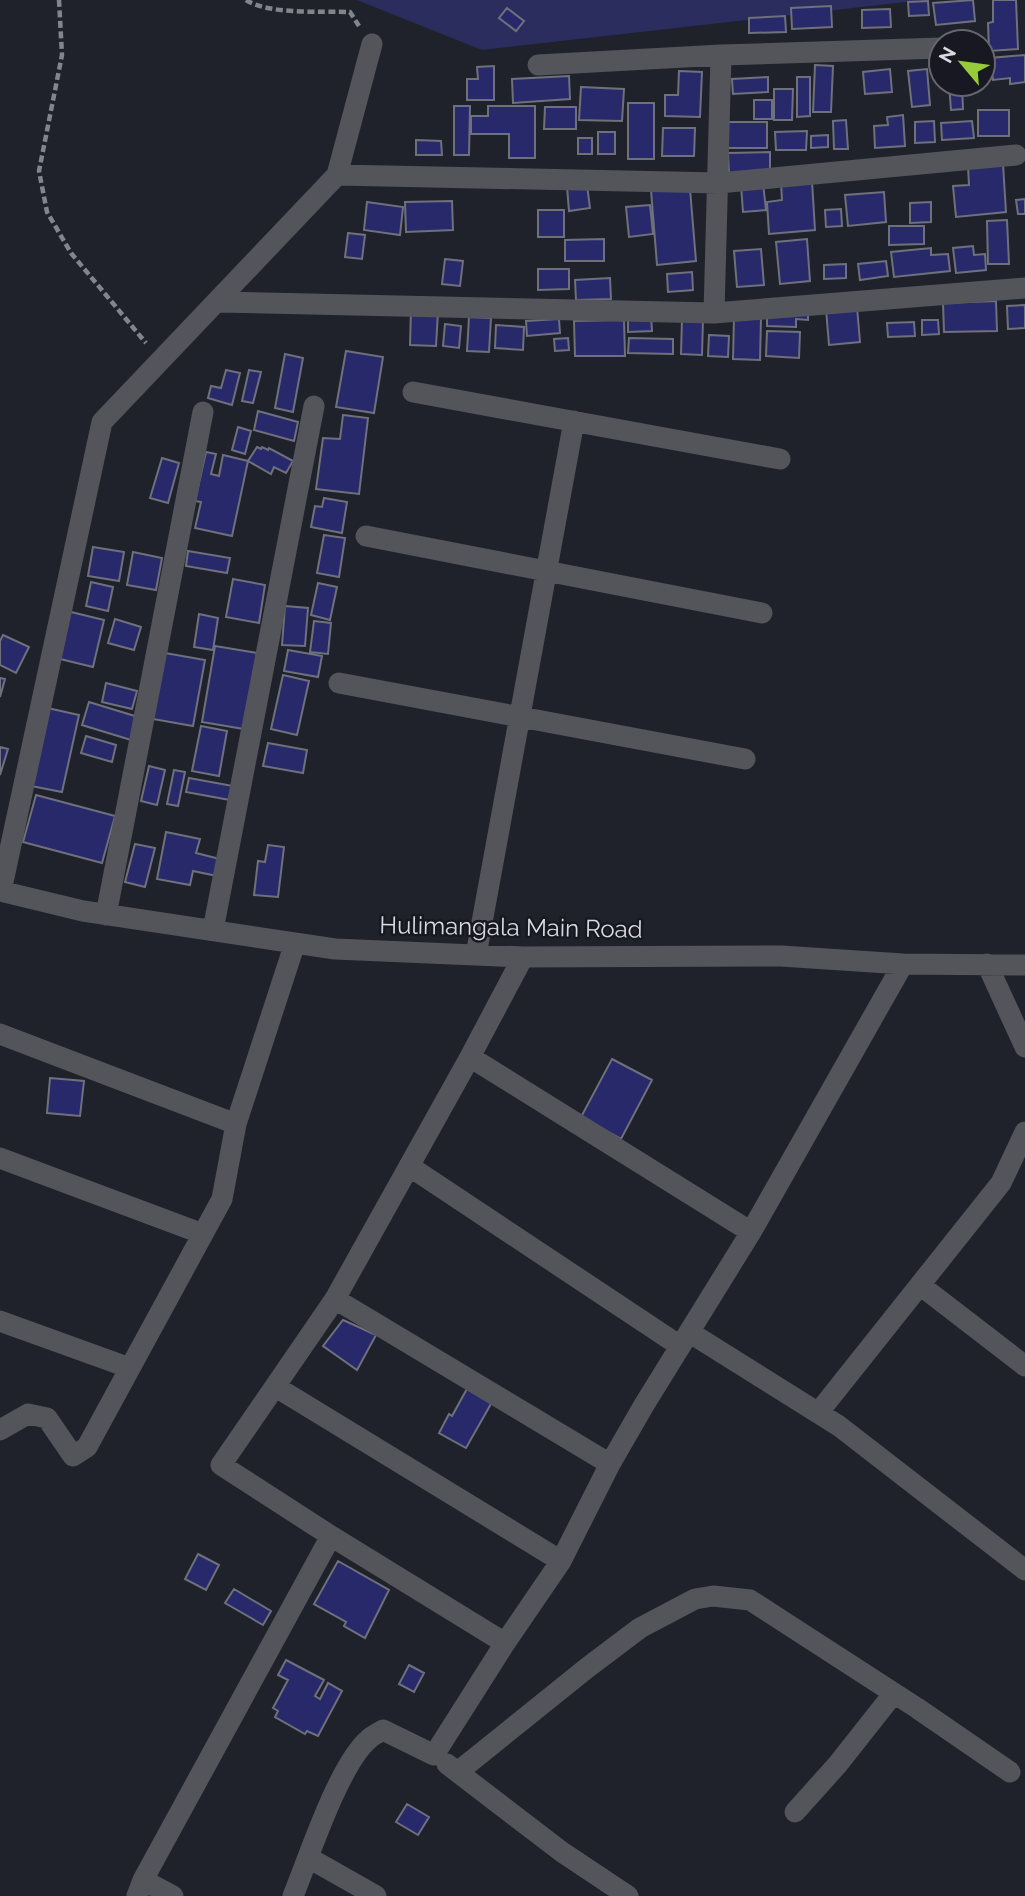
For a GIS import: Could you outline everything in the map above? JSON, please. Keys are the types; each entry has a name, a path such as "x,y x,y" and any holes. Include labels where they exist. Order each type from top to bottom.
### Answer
{"street":[{"path":"0,891 102,422 337,175 372,44"},
{"path":"538,65 721,55 927,48"},
{"path":"713,313 721,55"},
{"path":"337,175 719,183 1016,155"},
{"path":"217,302 713,313 1025,288"},
{"path":"413,392 780,459"},
{"path":"213,930 314,406"},
{"path":"106,915 204,412"},
{"path":"476,955 575,421"},
{"path":"366,536 762,613"},
{"path":"339,683 745,759"},
{"name":"Hulimangala Main Road","path":"0,891 106,915 335,949 523,957 781,956 903,964 1025,965"},
{"path":"0,1430 28,1414 47,1418 73,1456 87,1447 222,1199 236,1124 295,943"},
{"path":"505,1643 221,1465 335,1299 523,957"},
{"path":"434,1755 561,1561 610,1464 751,1232 903,964"},
{"path":"987,964 1025,1046"},
{"path":"0,1034 236,1124"},
{"path":"470,1057 751,1232"},
{"path":"818,1413 1001,1184 1025,1132"},
{"path":"0,1158 203,1234"},
{"path":"409,1166 685,1339 839,1426 1025,1570"},
{"path":"920,1285 1025,1366"},
{"path":"335,1299 610,1464"},
{"path":"0,1321 130,1368"},
{"path":"276,1387 561,1561"},
{"path":"173,1896 140,1888 331,1536"},
{"path":"459,1771 640,1628 695,1599 713,1596 750,1600 1010,1772"},
{"path":"795,1812 838,1764 894,1693"},
{"path":"293,1896 325,1817 355,1757 368,1739 383,1730 434,1755 459,1771 497,1804 628,1896"},
{"path":"309,1858 376,1896"}],"path":[{"path":"59,0 62,55 39,171 47,212 71,253 160,360"},
{"path":"246,0 254,5 287,9 349,12 372,44"}],"shaded area":[{"path":"357,0 923,0 482,50"}],"building":[{"path":"973,0 975,21 936,25 933,3"},
{"path":"993,0 1016,0 1018,49 997,50 997,28 988,28 988,23 993,22"},
{"path":"928,1 929,15 909,16 908,2"},
{"path":"831,6 832,27 792,29 791,8"},
{"path":"507,8 524,21 516,31 499,18"},
{"path":"890,9 891,27 862,28 862,10"},
{"path":"785,16 786,32 749,33 749,18"},
{"path":"1025,55 1025,82 1010,84 1010,78 997,80 997,57"},
{"path":"815,65 833,66 831,112 813,112"},
{"path":"494,66 494,100 467,100 467,79 478,79 477,67"},
{"path":"890,69 892,92 865,94 863,72"},
{"path":"927,69 927,98 929,98 930,105 912,107 908,71"},
{"path":"679,71 702,72 700,117 665,116 665,95 678,95"},
{"path":"569,76 570,99 513,103 512,79"},
{"path":"768,77 768,92 733,94 732,79"},
{"path":"797,77 810,77 810,116 797,117"},
{"path":"581,87 624,89 622,121 579,120"},
{"path":"774,89 793,89 792,120 774,120"},
{"path":"950,98 963,98 963,109 951,110"},
{"path":"754,100 772,100 772,119 754,119"},
{"path":"628,103 654,103 654,159 628,159"},
{"path":"454,106 470,106 469,155 454,155"},
{"path":"488,106 535,106 535,158 509,158 509,134 471,134 471,116 488,116"},
{"path":"545,107 576,107 576,129 544,129"},
{"path":"978,110 1009,110 1009,136 978,136"},
{"path":"903,115 905,146 875,148 874,126 888,125 887,117"},
{"path":"846,120 848,149 834,149 833,121"},
{"path":"934,121 935,142 915,143 915,122"},
{"path":"972,121 974,138 942,140 941,123"},
{"path":"728,122 767,122 767,148 728,148"},
{"path":"663,128 695,128 694,156 662,156"},
{"path":"807,131 806,150 776,150 775,132"},
{"path":"598,132 615,132 615,154 598,154"},
{"path":"828,135 828,147 811,148 811,136"},
{"path":"578,138 592,138 592,154 578,154"},
{"path":"416,140 441,141 442,155 416,155"},
{"path":"770,152 770,173 729,175 728,153"},
{"path":"1003,164 1006,212 956,217 953,186 969,185 968,166"},
{"path":"812,181 815,230 769,234 767,202 782,200 781,183"},
{"path":"763,183 766,210 743,212 741,185"},
{"path":"587,185 590,208 569,211 567,187"},
{"path":"690,189 696,261 657,265 651,190"},
{"path":"884,192 886,222 848,226 845,195"},
{"path":"1025,199 1025,214 1018,214 1016,200"},
{"path":"452,201 453,230 406,232 405,202"},
{"path":"367,202 403,207 400,235 364,230"},
{"path":"931,202 931,222 910,223 910,203"},
{"path":"650,205 653,234 629,237 626,207"},
{"path":"841,209 842,226 826,227 825,210"},
{"path":"538,210 564,210 564,237 538,237"},
{"path":"1007,220 1009,264 988,264 987,221"},
{"path":"889,226 924,226 924,244 889,245"},
{"path":"348,233 365,235 362,259 345,257"},
{"path":"604,239 604,261 565,261 565,240"},
{"path":"807,239 810,281 780,284 776,242"},
{"path":"973,246 974,255 985,254 986,270 956,273 953,248"},
{"path":"931,248 931,255 948,254 950,271 894,277 891,252"},
{"path":"761,249 764,285 737,287 734,251"},
{"path":"445,259 463,261 460,286 442,284"},
{"path":"886,261 888,276 860,280 858,264"},
{"path":"846,264 846,278 824,279 824,265"},
{"path":"538,269 569,269 569,289 538,290"},
{"path":"692,272 693,290 668,292 667,274"},
{"path":"610,278 611,299 576,300 575,280"},
{"path":"996,301 997,331 944,332 943,303"},
{"path":"1025,305 1025,328 1008,329 1007,306"},
{"path":"857,307 860,342 829,345 826,309"},
{"path":"411,310 438,312 436,346 410,345"},
{"path":"767,310 808,311 808,320 796,319 796,327 767,326"},
{"path":"651,315 652,331 628,332 628,316"},
{"path":"469,317 491,318 489,352 467,351"},
{"path":"734,317 761,317 760,360 733,359"},
{"path":"559,319 560,333 527,336 526,321"},
{"path":"682,319 703,319 702,355 681,354"},
{"path":"624,320 625,356 575,356 574,321"},
{"path":"922,320 938,320 939,334 922,335"},
{"path":"914,322 915,336 888,337 887,323"},
{"path":"445,324 461,326 459,348 443,346"},
{"path":"496,325 524,327 523,350 495,348"},
{"path":"767,331 800,332 799,358 766,356"},
{"path":"709,335 729,336 728,357 708,356"},
{"path":"568,338 569,350 555,351 554,339"},
{"path":"629,338 673,339 673,354 628,353"},
{"path":"346,351 383,357 374,413 336,407"},
{"path":"285,354 303,358 293,412 275,408"},
{"path":"226,370 240,373 232,405 208,398 211,386 221,388"},
{"path":"249,370 261,372 253,403 242,401"},
{"path":"258,411 298,422 294,441 254,430"},
{"path":"343,415 368,418 359,494 316,489 323,438 340,439"},
{"path":"238,427 251,431 245,454 232,450"},
{"path":"257,447 269,448 293,461 286,473 274,467 271,474 248,461"},
{"path":"206,452 216,454 211,474 219,476 223,455 248,461 232,536 195,528 201,502 195,501"},
{"path":"162,458 179,463 168,503 150,498"},
{"path":"324,498 347,502 342,533 311,527 315,506 322,507"},
{"path":"324,535 345,538 339,577 317,573"},
{"path":"93,547 124,552 119,581 88,576"},
{"path":"188,551 230,558 227,573 186,566"},
{"path":"133,552 162,558 156,590 127,585"},
{"path":"233,579 265,585 259,623 226,617"},
{"path":"91,582 113,587 108,611 86,606"},
{"path":"318,583 337,587 330,620 311,615"},
{"path":"285,606 308,608 305,646 282,645"},
{"path":"67,611 104,620 93,667 56,658"},
{"path":"199,614 218,618 213,650 194,647"},
{"path":"115,619 141,627 134,650 108,643"},
{"path":"314,621 331,623 328,654 310,652"},
{"path":"3,635 29,647 16,673 0,665 0,641"},
{"path":"215,646 257,653 244,729 202,722"},
{"path":"288,650 322,656 318,677 284,671"},
{"path":"165,653 205,660 193,726 153,719"},
{"path":"283,675 309,681 297,735 271,729"},
{"path":"0,678 5,679 0,697"},
{"path":"106,683 137,691 132,709 102,702"},
{"path":"89,702 138,717 131,740 82,725"},
{"path":"43,707 79,715 62,792 26,785"},
{"path":"201,726 227,731 219,776 192,771"},
{"path":"86,736 116,745 112,762 81,753"},
{"path":"268,743 307,750 303,773 263,766"},
{"path":"0,747 8,749 0,775"},
{"path":"149,766 165,770 157,805 141,801"},
{"path":"174,770 185,772 178,806 167,804"},
{"path":"189,778 233,786 230,800 186,792"},
{"path":"36,795 115,816 102,863 23,842"},
{"path":"166,832 200,839 196,853 220,859 217,876 193,871 190,885 157,879"},
{"path":"135,844 155,848 145,887 125,882"},
{"path":"268,845 284,847 278,897 254,895 258,861 265,862"},
{"path":"612,1059 652,1080 621,1139 581,1117"},
{"path":"50,1078 84,1081 80,1116 47,1113"},
{"path":"343,1320 376,1335 357,1370 323,1346"},
{"path":"468,1387 492,1402 466,1448 439,1433"},
{"path":"198,1554 219,1565 206,1590 185,1579"},
{"path":"338,1561 389,1590 365,1638 344,1626 346,1622 314,1604"},
{"path":"234,1589 271,1611 263,1625 225,1603"},
{"path":"286,1660 324,1680 315,1696 320,1699 328,1683 342,1691 318,1736 307,1731 305,1734 275,1717 278,1711 273,1708 288,1680 278,1675"},
{"path":"409,1665 424,1673 414,1692 399,1684"},
{"path":"407,1804 429,1817 418,1835 396,1822"}]}
